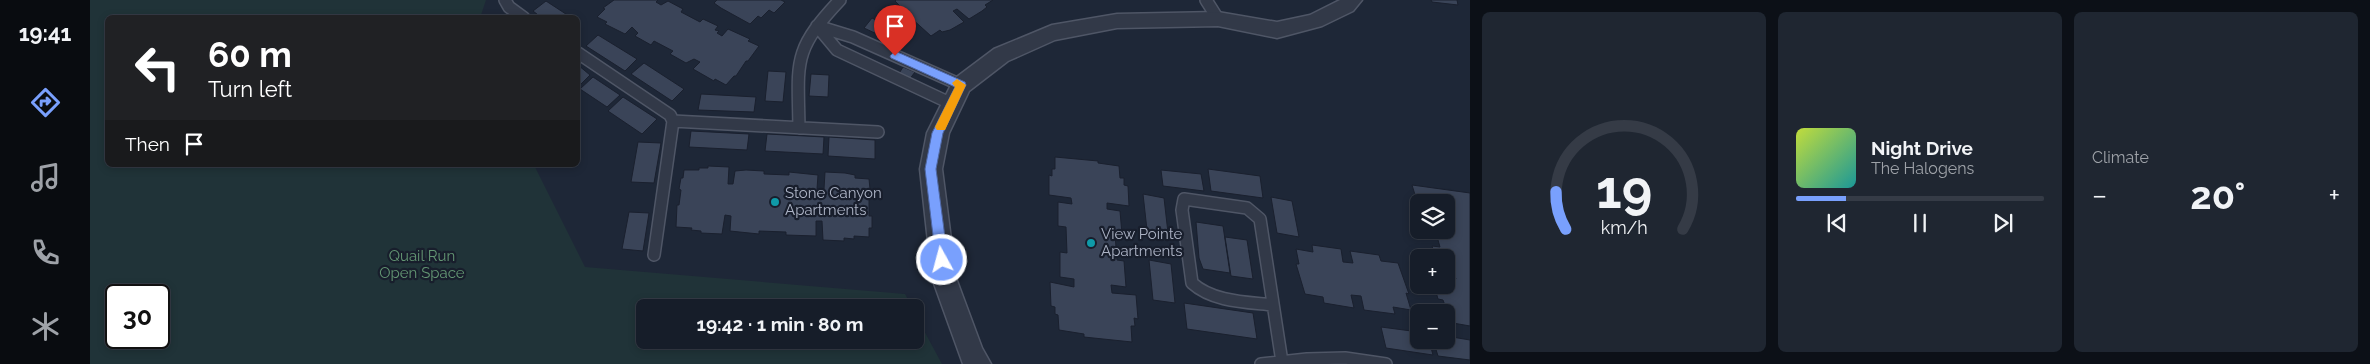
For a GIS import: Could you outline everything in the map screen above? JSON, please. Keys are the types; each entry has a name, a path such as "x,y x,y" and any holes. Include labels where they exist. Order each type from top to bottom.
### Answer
{"street":[{"path":"978,364 972,356 944,278 931,169 938,133 961,85 1001,55 1052,33 1117,21 1218,19 1277,30 1316,21 1346,6 1352,0"}],"lane":[{"path":"505,0 509,7 520,15"},
{"path":"799,128 799,69 802,49 817,26 840,0"},
{"path":"1206,0 1218,19"},
{"path":"817,26 853,37 961,85"},
{"path":"817,26 837,50 952,104"},
{"path":"580,54 670,115 674,122 654,255"},
{"path":"674,122 878,132"},
{"path":"1273,305 1205,294 1195,288 1192,283 1182,210 1184,199 1248,208 1260,219 1282,362"},
{"path":"1261,364 1344,358 1386,364"}],"green space":[{"name":"Quail Run Open Space","path":"90,0 486,0 481,15 105,15 105,167 535,167 585,267 905,294 908,299 636,299 636,349 924,349 924,331 942,364 90,364"}],"building":[{"path":"614,0 658,0 656,2 661,5 668,1 683,9 681,12 700,22 703,19 718,26 715,30 719,31 717,33 722,36 728,29 750,39 748,41 759,46 736,76 726,85 715,79 714,81 693,69 700,62 694,59 686,63 670,54 673,51 654,41 651,45 635,36 638,33 632,27 625,34 605,24 607,22 597,17 605,9 603,8"},
{"path":"717,0 781,0 785,2 774,13 769,10 761,18 758,16 750,24 714,3"},
{"path":"896,0 993,0 985,5 987,7 982,11 969,19 957,9 953,11 964,22 950,30 942,32 940,30 931,36 899,7"},
{"path":"1431,0 1457,0 1458,5 1432,2"},
{"path":"546,1 567,15 538,15 533,11"},
{"path":"872,18 886,25 879,35 864,28"},
{"path":"598,35 637,59 625,71 586,46"},
{"path":"644,63 684,89 672,101 631,74"},
{"path":"580,67 590,75 580,85"},
{"path":"903,67 915,72 909,80 898,75"},
{"path":"768,71 786,72 783,102 765,101"},
{"path":"811,74 829,75 828,97 809,96"},
{"path":"593,77 620,95 607,107 580,89"},
{"path":"701,94 756,97 754,112 698,110"},
{"path":"623,97 657,119 642,134 608,111"},
{"path":"691,131 749,134 747,150 689,147"},
{"name":"Stone Canyon Apartments","path":"767,134 824,137 823,154 765,151"},
{"name":"Stone Canyon Apartments","path":"829,137 875,140 875,159 828,156"},
{"path":"638,142 661,143 654,183 631,182"},
{"name":"View Pointe Apartments","path":"1055,157 1098,161 1098,163 1119,166 1120,178 1124,178 1124,185 1128,186 1129,206 1107,203 1107,209 1120,211 1122,234 1115,234 1117,260 1124,261 1126,287 1111,285 1112,293 1136,295 1138,319 1134,318 1135,326 1131,326 1132,342 1084,337 1084,334 1059,330 1058,315 1055,314 1055,307 1051,306 1050,282 1074,287 1074,279 1060,277 1060,252 1067,253 1066,227 1058,226 1058,202 1072,204 1071,198 1049,195 1049,175 1052,176 1052,169 1055,169"},
{"name":"Stone Canyon Apartments","path":"708,166 729,167 728,184 733,184 735,171 746,170 764,171 764,174 789,175 789,172 818,175 817,189 824,189 825,172 845,173 855,175 855,178 869,179 871,199 869,199 869,216 872,216 872,228 869,228 869,237 854,236 854,239 844,238 844,241 823,240 822,221 816,221 816,236 786,235 786,232 759,231 759,234 730,231 731,216 725,215 722,234 701,233 701,231 691,230 692,228 676,227 677,205 679,205 681,190 679,189 684,170 699,170 699,168 708,168"},
{"name":"View Pointe Apartments","path":"1208,169 1260,176 1263,198 1211,191"},
{"name":"View Pointe Apartments","path":"1161,170 1201,174 1204,191 1163,186"},
{"path":"1412,185 1470,193 1470,326 1455,323 1455,304 1444,304 1443,300 1438,299 1437,294 1455,294 1455,249 1433,249 1432,246 1440,247 1438,239 1455,239 1455,194 1415,194"},
{"name":"View Pointe Apartments","path":"1143,194 1164,198 1168,233 1147,230"},
{"path":"1271,197 1292,201 1299,237 1277,233"},
{"path":"629,212 649,213 643,251 622,249"},
{"name":"View Pointe Apartments","path":"1196,222 1223,226 1230,273 1203,269 1199,258"},
{"name":"View Pointe Apartments","path":"1225,237 1247,240 1253,279 1231,276"},
{"path":"1312,245 1341,249 1343,262 1353,263 1350,251 1379,255 1381,261 1398,263 1409,294 1406,293 1410,310 1393,307 1395,314 1364,310 1361,296 1351,295 1354,308 1324,303 1323,297 1305,294 1296,264 1299,264 1296,249 1313,252"},
{"name":"View Pointe Apartments","path":"1149,260 1171,264 1175,303 1153,300"},
{"name":"View Pointe Apartments","path":"1184,303 1253,313 1257,339 1187,329"},
{"path":"1381,327 1410,331 1410,349 1431,349 1433,355 1386,348"},
{"path":"1455,338 1470,340 1470,360 1438,356 1436,349 1455,349"}],"slow traffic":[{"path":"941,127 961,85 957,83"}],"place":[{"name":"Stone Canyon Apartments","path":"775,202"},
{"name":"View Pointe Apartments","path":"1091,243"}],"route":[{"path":"895,56 961,85 938,133 931,169 942,260"}]}
